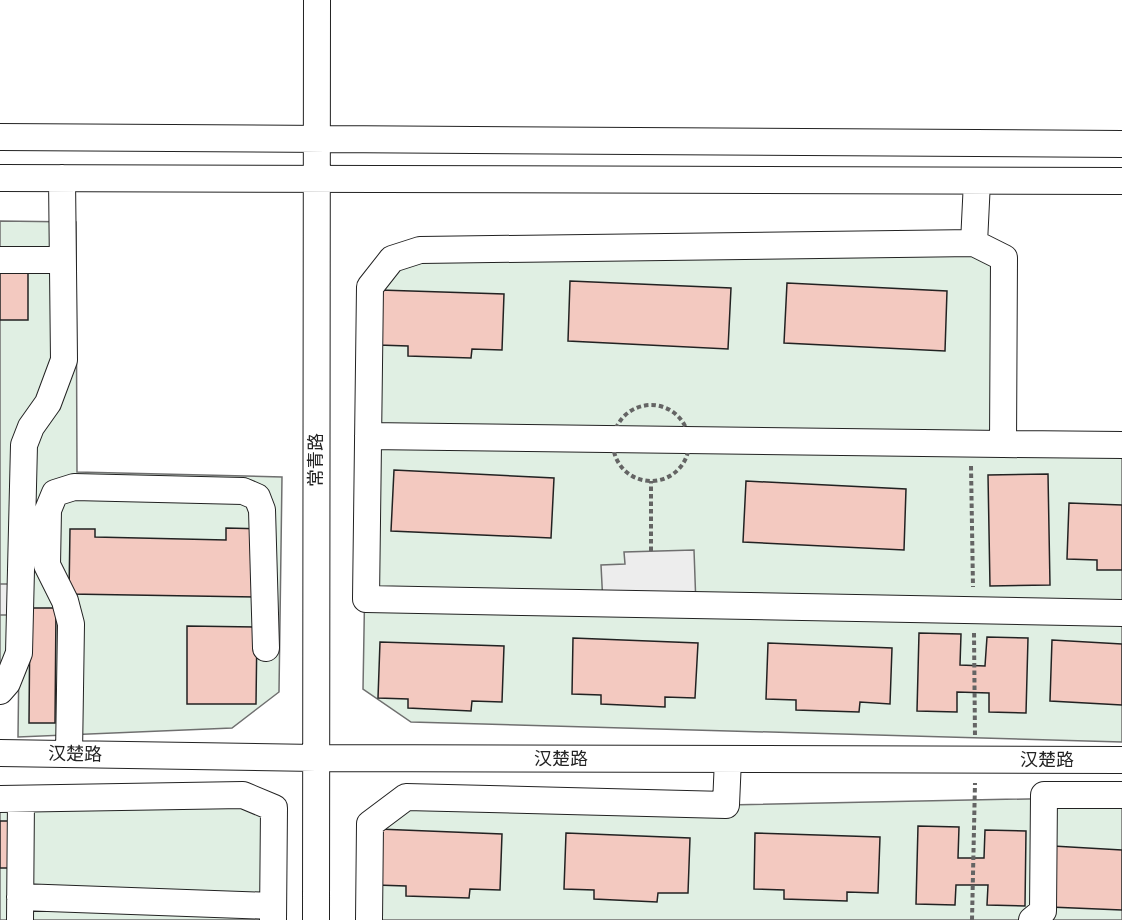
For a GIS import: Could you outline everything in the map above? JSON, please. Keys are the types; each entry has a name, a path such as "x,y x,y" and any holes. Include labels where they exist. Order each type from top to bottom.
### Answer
{"street":[{"name":"常青路","path":"315,920 317,0"},
{"path":"0,137 1122,144"},
{"path":"0,178 1122,182"},
{"path":"0,691 7,683 19,653 24,445 31,427 48,403 64,360 63,178"},
{"path":"974,243 977,181"},
{"path":"1003,444 1004,258 974,243 420,250 392,259 370,287 366,599 1122,613"},
{"path":"0,260 62,260"},
{"path":"368,436 1122,445"},
{"path":"69,754 71,624 65,601 47,565 48,510 55,493 74,487 243,491 257,497 262,510 266,648"},
{"name":"汉楚路","path":"0,753 316,758 1122,760"},
{"path":"369,920 370,824 406,797 726,805 728,759"},
{"path":"243,795 274,808 273,913 20,908 11,799 243,795"},
{"path":"1032,920 1043,912 1044,795 1122,795"}],"path":[{"path":"970,444 973,596"},
{"path":"651,481 651,551"},
{"path":"972,920 976,760 974,631"}],"green space":[{"path":"0,221 76,222 77,472 282,477 279,692 232,728 18,737 19,655 0,691"},
{"path":"974,243 1004,258 1003,444 1122,445 1122,742 411,722 363,689 370,287 392,259"},
{"path":"406,797 726,805 1122,797 1122,920 369,920 370,824"},
{"path":"0,799 274,808 273,920 0,920"}],"shaded area":[{"path":"694,550 696,606 603,604 601,565 625,564 624,552"},
{"path":"0,584 20,584 20,615 0,615"}],"building":[{"path":"0,273 28,273 28,320 0,320"},
{"path":"570,281 731,288 728,349 568,341"},
{"path":"787,283 947,291 945,351 784,343"},
{"path":"380,290 504,294 502,350 472,349 471,358 408,356 408,346 378,345"},
{"path":"394,470 554,478 551,538 391,531"},
{"path":"1048,474 1050,585 990,586 988,475"},
{"path":"746,481 906,489 904,550 743,542"},
{"path":"1069,503 1122,505 1122,570 1097,570 1097,560 1067,559"},
{"path":"226,528 262,529 261,597 69,594 70,529 95,529 95,537 226,540"},
{"path":"30,608 56,608 55,723 29,723"},
{"path":"187,626 257,627 256,704 187,704"},
{"path":"919,633 961,634 960,665 985,666 987,637 1028,638 1026,713 989,712 989,693 957,692 957,712 917,711"},
{"path":"573,638 698,643 695,698 665,697 665,707 601,704 601,695 572,694"},
{"path":"1052,640 1122,644 1122,705 1050,701"},
{"path":"380,642 504,646 502,702 472,701 471,711 408,708 408,699 378,698"},
{"path":"768,643 892,648 890,704 860,702 859,712 796,710 796,700 766,699"},
{"path":"0,821 11,821 11,868 0,868"},
{"path":"918,826 959,827 958,858 984,858 985,830 1026,831 1025,906 987,905 988,885 956,885 955,905 916,904"},
{"path":"378,829 502,834 500,890 470,889 469,898 406,896 406,886 376,885"},
{"path":"566,833 690,838 688,893 658,893 657,902 594,899 594,890 564,889"},
{"path":"755,833 880,837 878,893 847,892 847,901 784,899 784,890 754,889"},
{"path":"1053,846 1122,850 1122,910 1050,907"}]}
